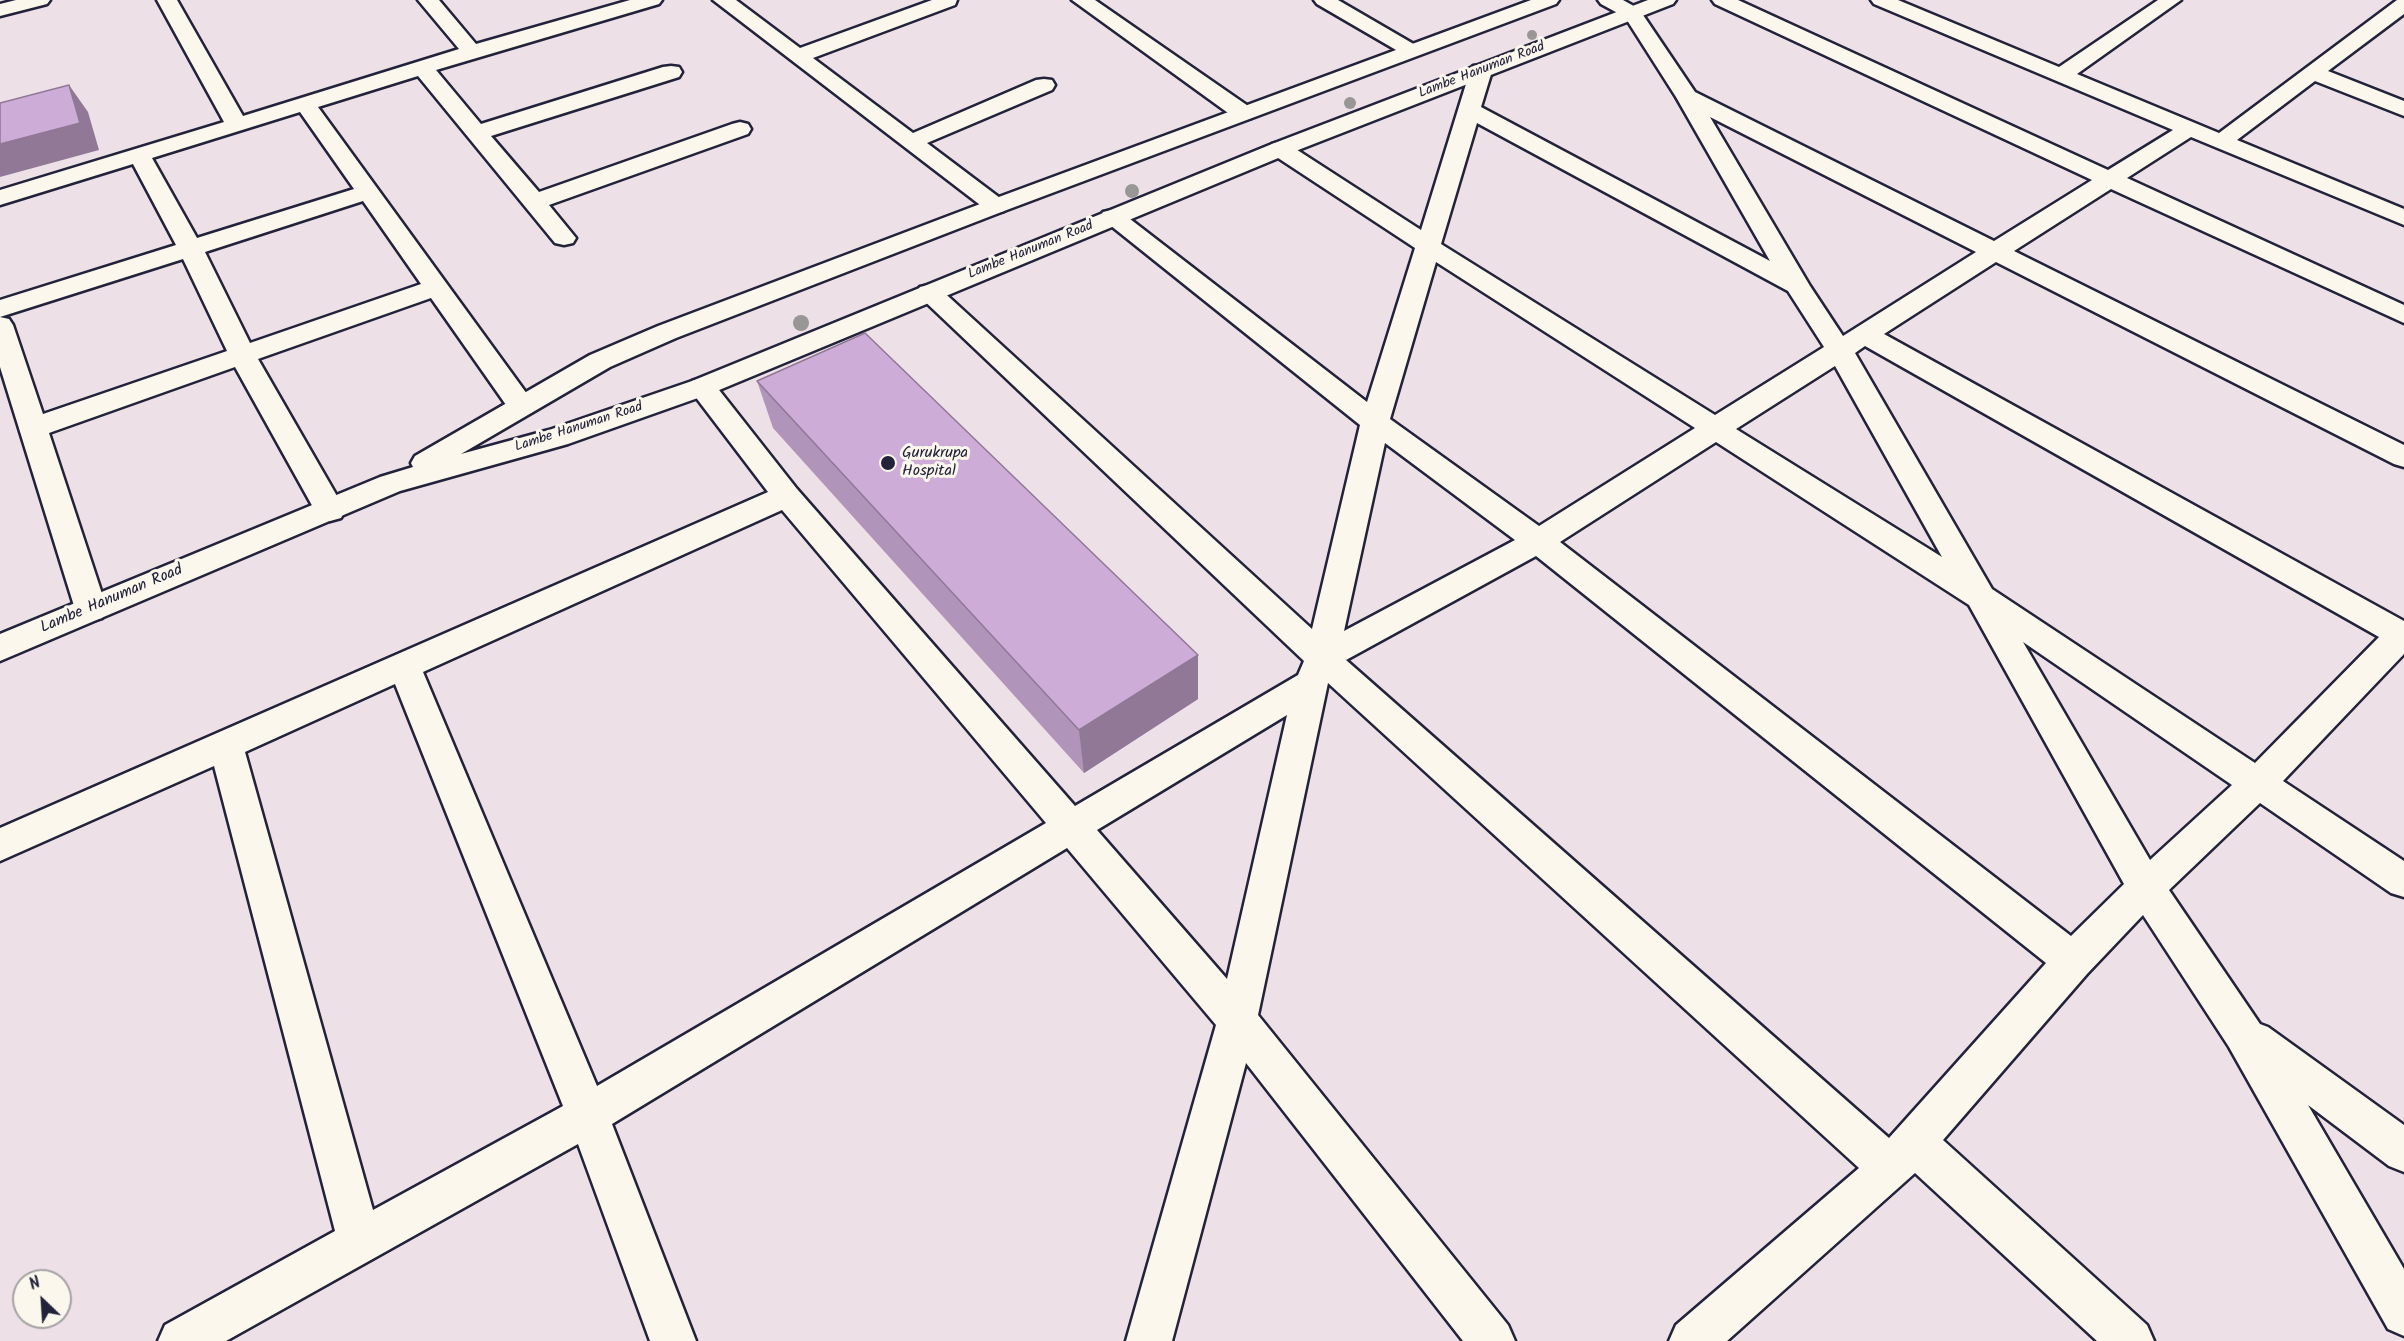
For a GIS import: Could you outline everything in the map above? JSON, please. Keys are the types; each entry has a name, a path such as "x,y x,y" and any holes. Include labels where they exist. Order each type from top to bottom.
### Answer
{"street":[{"path":"0,10 40,0"},
{"path":"167,0 236,124"},
{"path":"428,0 472,52"},
{"path":"0,198 422,67 652,0"},
{"path":"723,0 996,206"},
{"path":"1082,0 1243,113"},
{"path":"1324,0 1410,50"},
{"name":"Lambe Hanuman Road","path":"390,484 520,405 600,361 667,332 1410,50 1549,0"},
{"name":"Lambe Hanuman Road","path":"0,648 390,484 558,437 702,387 1280,149 1481,71 1620,7 1666,0"},
{"path":"1722,0 2404,315"},
{"path":"1881,0 2404,218"},
{"path":"1910,12 1931,0"},
{"path":"2061,75 2171,0"},
{"path":"798,56 948,1"},
{"path":"1620,7 1687,97 1797,286 1852,343 2398,649 2146,887 2073,961 1902,1155 1692,1341"},
{"path":"2221,142 2401,9"},
{"path":"422,67 564,238"},
{"path":"1149,1341 1237,1020 1375,422 1481,71"},
{"path":"476,133 671,72"},
{"path":"2313,73 2404,109"},
{"path":"911,142 1044,85"},
{"path":"1687,97 2404,457"},
{"path":"304,103 520,405"},
{"path":"1468,109 1797,286"},
{"path":"534,202 740,129"},
{"path":"181,1341 588,1115 1071,828 1317,671 1538,541 1718,429 2189,129"},
{"path":"1280,149 1428,246 1979,596 2404,881"},
{"path":"139,155 191,249 243,356 330,510"},
{"path":"0,309 368,192"},
{"path":"1112,218 1375,422 1538,541 2073,961"},
{"path":"33,428 436,287"},
{"path":"929,293 1317,671 1902,1155 2131,1341"},
{"path":"0,325 91,609"},
{"path":"1852,343 1979,596 2146,887 2243,1033 2404,1313"},
{"path":"702,387 787,496 1237,1020 1492,1341"},
{"path":"0,845 787,496"},
{"path":"405,667 588,1115 673,1341"},
{"path":"226,746 360,1242"},
{"path":"2243,1033 2404,1151"}],"building":[{"path":"69,85 80,123 0,144 0,103"},
{"path":"865,333 1198,655 1079,730 757,381"}],"place":[{"name":"Gurukrupa Hospital","path":"888,463"}]}
